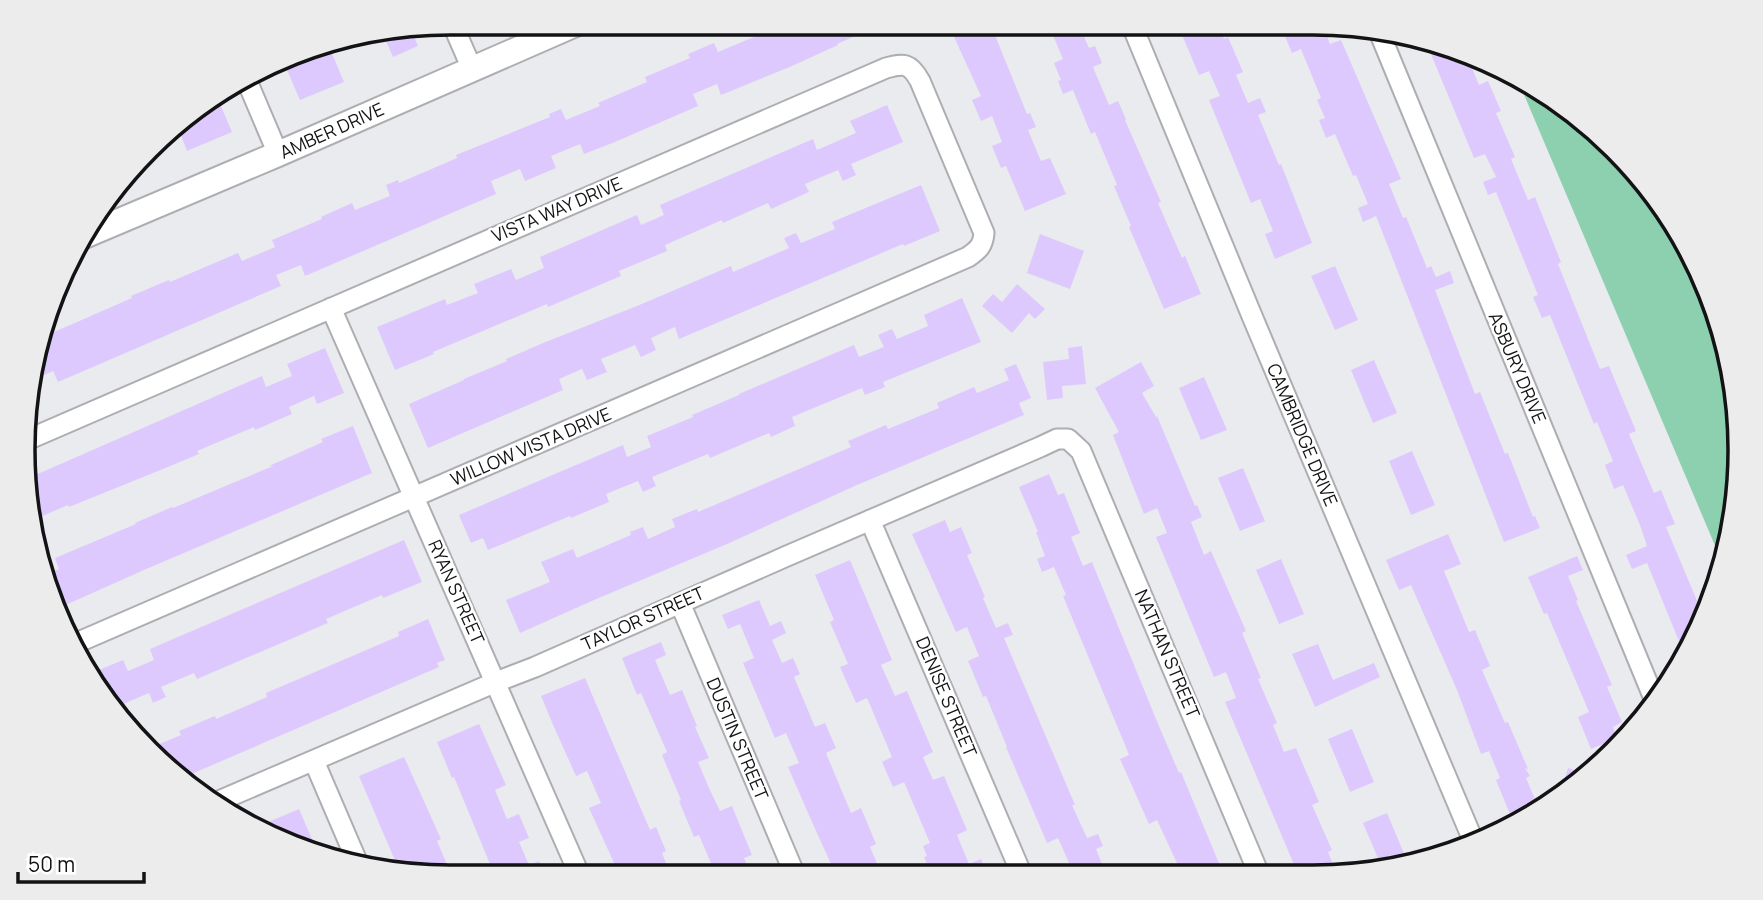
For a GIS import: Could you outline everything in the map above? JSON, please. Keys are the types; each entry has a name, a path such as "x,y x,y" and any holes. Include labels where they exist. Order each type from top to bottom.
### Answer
{"street":[{"path":"457,35 472,69"},
{"name":"AMBER DRIVE","path":"98,230 550,35"},
{"name":"CAMBRIDGE DRIVE","path":"1136,35 1470,834"},
{"name":"ASBURY DRIVE","path":"1383,41 1651,691"},
{"name":"VISTA WAY DRIVE","path":"36,436 900,64 915,71 920,81 981,224 983,243"},
{"path":"250,87 278,154"},
{"name":"WILLOW VISTA DRIVE","path":"82,641 968,257 983,243"},
{"name":"RYAN STREET","path":"331,308 575,865"},
{"name":"TAYLOR STREET","path":"225,799 535,667 1057,439 1068,439"},
{"name":"NATHAN STREET","path":"1068,439 1081,451 1255,865"},
{"name":"DENISE STREET","path":"870,520 1018,865"},
{"name":"DUSTIN STREET","path":"680,603 791,865"},
{"path":"314,761 354,853"}],"green space":[{"path":"1523,93 1587,138 1625,176 1658,219 1696,291 1714,343 1727,423 1727,477 1716,548"}],"building":[{"path":"758,35 858,35 721,95 717,84 693,94 698,106 615,142 584,154 580,144 551,156 556,168 525,181 520,169 491,181 496,194 305,276 301,265 276,275 281,286 58,382 53,371 42,376 52,333 132,298 131,296 238,253 242,261 275,247 272,240 352,203 355,210 390,196 386,185 398,180 399,183 457,158 456,155 550,117 549,114 561,109 566,120 600,106 598,103 647,82 645,77 690,58 688,54 714,43 718,52"},
{"path":"953,35 995,35 1027,114 1030,113 1036,127 1028,130 1041,161 1050,158 1066,194 1025,211 1006,166 1001,168 992,146 1002,142 992,116 981,121 972,100 981,96"},
{"path":"1053,35 1083,35 1089,48 1095,46 1102,63 1093,67 1109,105 1118,101 1161,202 1158,203 1201,294 1164,309 1129,227 1131,226 1114,186 1117,185 1095,132 1091,134 1073,90 1063,94 1054,63 1063,59"},
{"path":"1182,35 1222,35 1224,39 1228,37 1243,72 1236,75 1248,103 1260,98 1266,112 1258,115 1279,165 1281,164 1312,243 1275,259 1265,234 1273,231 1260,199 1251,203 1209,100 1220,96 1209,71 1199,75"},
{"path":"1285,35 1327,36 1330,44 1341,40 1401,179 1389,184 1403,218 1406,217 1427,268 1431,266 1436,277 1450,271 1454,283 1435,290 1475,394 1480,392 1505,454 1508,453 1533,517 1535,516 1540,528 1504,542 1376,216 1363,222 1358,208 1368,204 1356,175 1353,176 1335,134 1326,138 1319,120 1325,118 1317,100 1321,98 1301,49 1292,53"},
{"path":"414,37 418,46 393,57 386,41"},
{"path":"332,52 344,82 300,100 287,70"},
{"path":"1430,52 1472,67 1479,85 1488,81 1501,111 1496,113 1515,157 1511,159 1528,200 1535,197 1561,262 1558,264 1600,369 1609,366 1636,431 1629,434 1654,493 1661,490 1675,524 1666,527 1698,603 1680,643 1647,563 1632,569 1626,555 1647,546 1640,525 1623,485 1614,489 1605,465 1613,461 1597,422 1594,424 1550,315 1542,318 1533,297 1538,295 1496,192 1488,195 1483,182 1496,177 1485,154 1474,158"},
{"path":"220,104 232,132 187,151 181,134"},
{"path":"887,105 903,142 851,164 856,175 843,181 838,170 805,184 809,192 771,209 768,203 723,223 722,220 665,245 667,251 619,271 621,276 548,307 547,304 395,370 377,327 445,299 447,305 478,293 474,284 511,269 516,280 544,268 540,257 637,215 641,225 664,215 660,205 813,139 817,150 856,133 850,121"},
{"path":"921,185 940,231 904,246 903,244 679,339 675,327 651,338 656,350 641,357 635,345 601,359 607,372 587,380 582,369 559,379 563,390 428,448 409,404 543,343 731,266 733,272 789,248 784,238 796,233 801,243 835,229 832,222"},
{"path":"1040,234 1084,251 1070,289 1027,273"},
{"path":"1335,266 1358,320 1335,330 1311,276"},
{"path":"1017,284 1045,309 1035,319 1029,313 1012,333 982,306 993,294 1002,302"},
{"path":"962,298 981,342 883,382 885,387 865,395 862,388 792,417 795,426 771,437 769,433 710,458 708,454 652,477 656,486 643,492 638,481 606,494 609,502 488,550 483,538 471,543 459,515 623,445 627,457 651,447 647,436 854,345 859,357 884,347 878,335 892,329 897,339 928,326 924,315"},
{"path":"1082,346 1086,384 1062,386 1063,398 1047,400 1043,362 1069,359 1068,348"},
{"path":"325,348 344,393 317,404 314,396 289,407 292,414 255,430 254,427 197,451 199,454 41,517 36,475 262,376 266,387 292,376 287,364"},
{"path":"1374,360 1397,413 1373,423 1351,370"},
{"path":"1141,362 1154,386 1142,393 1157,416 1202,517 1191,522 1204,555 1211,551 1246,631 1242,633 1277,723 1273,725 1284,752 1296,748 1319,802 1312,805 1332,850 1328,852 1333,864 1294,865 1225,702 1236,698 1226,672 1214,677 1156,537 1167,533 1157,508 1144,514 1113,435 1119,432 1095,388"},
{"path":"1016,364 1031,398 1019,403 1024,415 520,633 506,600 550,582 541,562 573,549 577,558 631,535 630,532 643,527 648,539 675,527 672,519 697,509 698,512 851,447 848,441 886,425 888,429 939,408 937,403 974,387 977,393 1009,380 1004,369"},
{"path":"1204,377 1227,430 1201,440 1179,388"},
{"path":"353,426 372,473 65,605 53,571 59,569 55,558 273,466 269,466 323,442 321,439"},
{"path":"1412,451 1435,505 1411,515 1389,461"},
{"path":"1243,468 1265,521 1240,531 1218,478"},
{"path":"1049,474 1058,495 1064,493 1080,533 1071,537 1083,566 1092,562 1220,865 1178,865 1157,820 1149,824 1120,759 1129,755 1063,596 1066,595 1054,567 1042,572 1037,559 1045,556 1019,487"},
{"path":"945,520 950,532 961,527 972,553 967,555 996,628 1008,623 1013,635 1004,638 1075,805 1072,805 1087,838 1098,834 1103,846 1096,849 1102,865 1070,865 1058,838 1047,843 986,696 983,697 968,661 979,656 967,627 956,632 912,534"},
{"path":"1448,534 1461,564 1444,571 1469,632 1475,630 1490,666 1482,670 1528,769 1525,768 1530,776 1526,778 1535,800 1510,815 1496,780 1500,778 1489,751 1481,754 1457,690 1411,585 1399,590 1386,560"},
{"path":"404,540 422,582 383,598 382,595 326,619 328,623 197,679 194,673 161,687 166,697 153,703 149,693 122,704 98,670 123,660 128,671 154,660 150,649"},
{"path":"1577,556 1583,570 1568,576 1612,685 1607,687 1622,722 1613,727 1615,734 1607,742 1591,749 1578,717 1589,712 1547,613 1544,614 1528,577"},
{"path":"1281,559 1304,614 1279,624 1256,570"},
{"path":"850,560 892,660 881,665 895,696 907,691 933,752 923,757 933,780 944,776 967,830 957,835 969,864 981,859 983,865 927,865 923,846 930,843 904,782 893,787 882,762 892,757 867,698 856,703 840,667 848,664 830,622 834,620 815,575"},
{"path":"759,600 770,626 781,621 786,633 772,640 782,663 793,658 800,674 794,677 815,727 825,723 836,748 826,753 851,813 861,808 876,844 870,847 878,865 831,865 788,767 799,763 786,733 775,738 743,663 754,658 740,624 728,629 722,615"},
{"path":"428,619 445,660 437,663 439,667 191,774 158,744 181,735 179,731 215,716 216,719 267,697 266,693 399,636 398,632"},
{"path":"661,642 666,655 655,660 670,695 682,690 709,758 698,762 720,811 732,806 752,855 744,858 747,865 712,865 699,835 694,837 662,755 667,752 641,693 637,695 622,658"},
{"path":"1318,644 1333,680 1374,663 1380,677 1315,707 1292,654"},
{"path":"585,678 650,830 656,827 666,851 662,853 667,865 615,865 589,808 601,803 587,771 576,776 541,696"},
{"path":"479,724 506,785 495,790 507,819 519,814 529,838 519,842 529,865 490,865 437,742"},
{"path":"1352,729 1374,782 1350,792 1328,739"},
{"path":"404,757 441,839 437,841 447,865 395,861 359,776"},
{"path":"1568,768 1576,771 1566,779 1564,780"},
{"path":"299,809 312,839 310,840 267,822"},
{"path":"1387,813 1404,855 1378,859 1363,823"}]}
